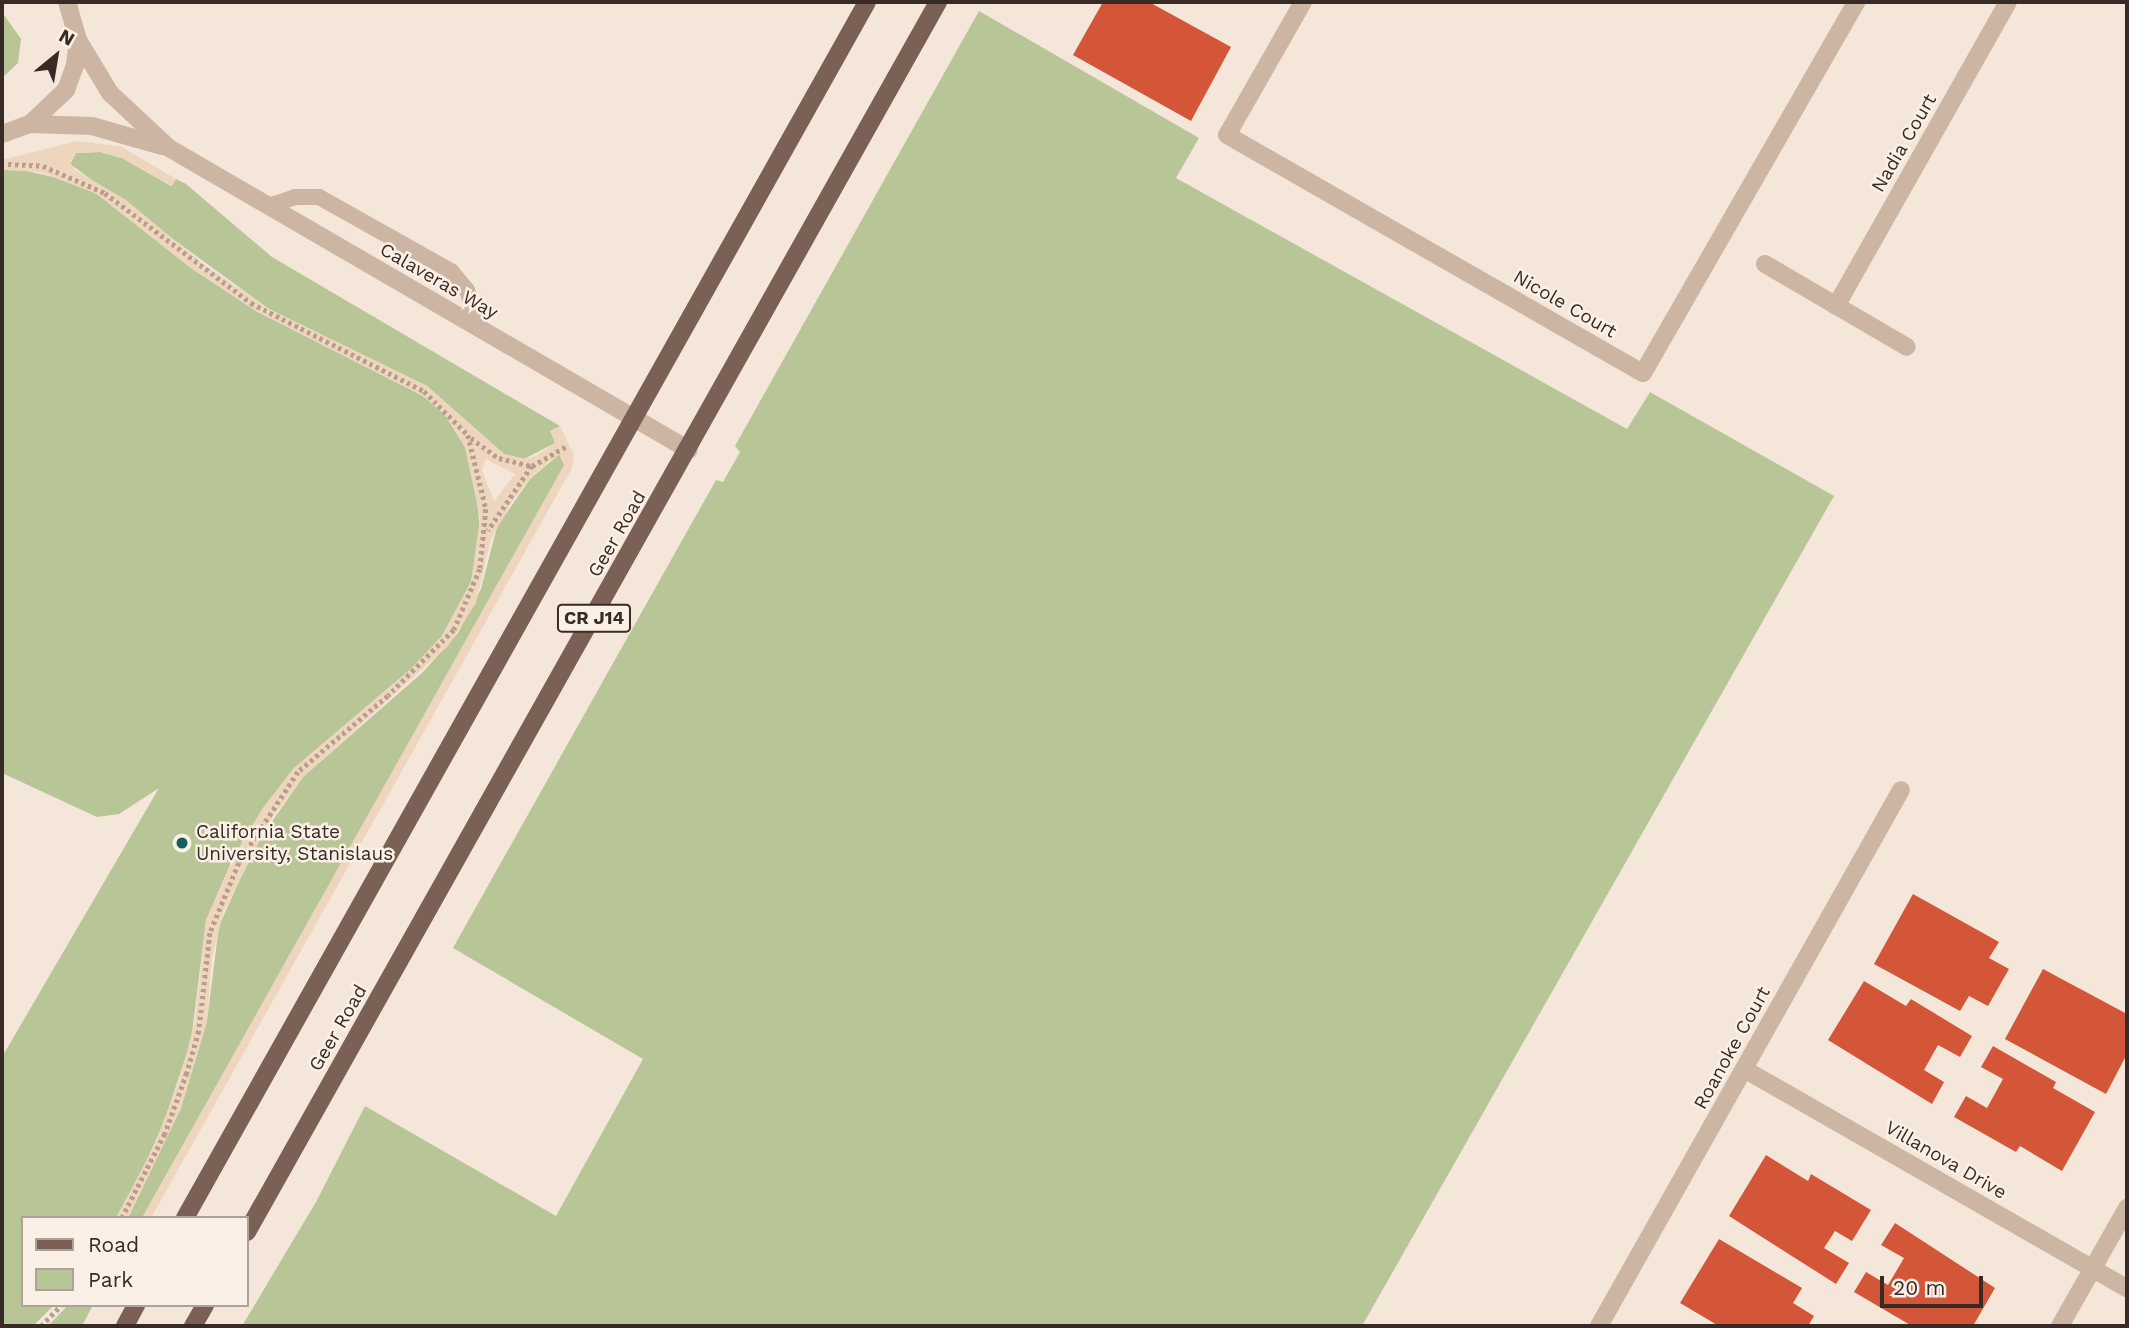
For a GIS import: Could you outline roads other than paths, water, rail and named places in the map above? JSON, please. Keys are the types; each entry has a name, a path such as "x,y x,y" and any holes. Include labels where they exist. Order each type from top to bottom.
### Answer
{"main road":[{"name":"Geer Road","path":"186,1216 867,2"},
{"name":"Geer Road","path":"248,1230 689,450 938,2"},
{"path":"125,1326 135,1307"},
{"path":"193,1326 204,1307"}],"street":[{"path":"2,134 30,124 66,90 75,65 78,40 67,2"},
{"name":"Nicole Court","path":"1303,2 1227,135 1643,373 1856,2"},
{"name":"Nadia Court","path":"1836,306 2008,2"},
{"name":"Calaveras Way","path":"78,40 110,93 169,148 689,450"},
{"name":"Calaveras Way","path":"30,124 92,127 169,148"},
{"path":"1765,264 1907,347"},
{"name":"Roanoke Court","path":"1599,1326 1901,790"},
{"name":"Villanova Drive","path":"1744,1069 2127,1288"},
{"path":"2060,1326 2127,1208"}],"lane":[{"path":"268,206 295,197 320,197 451,271 467,290 479,329"}],"place":[{"name":"California State University, Stanislaus","path":"182,843"}]}
